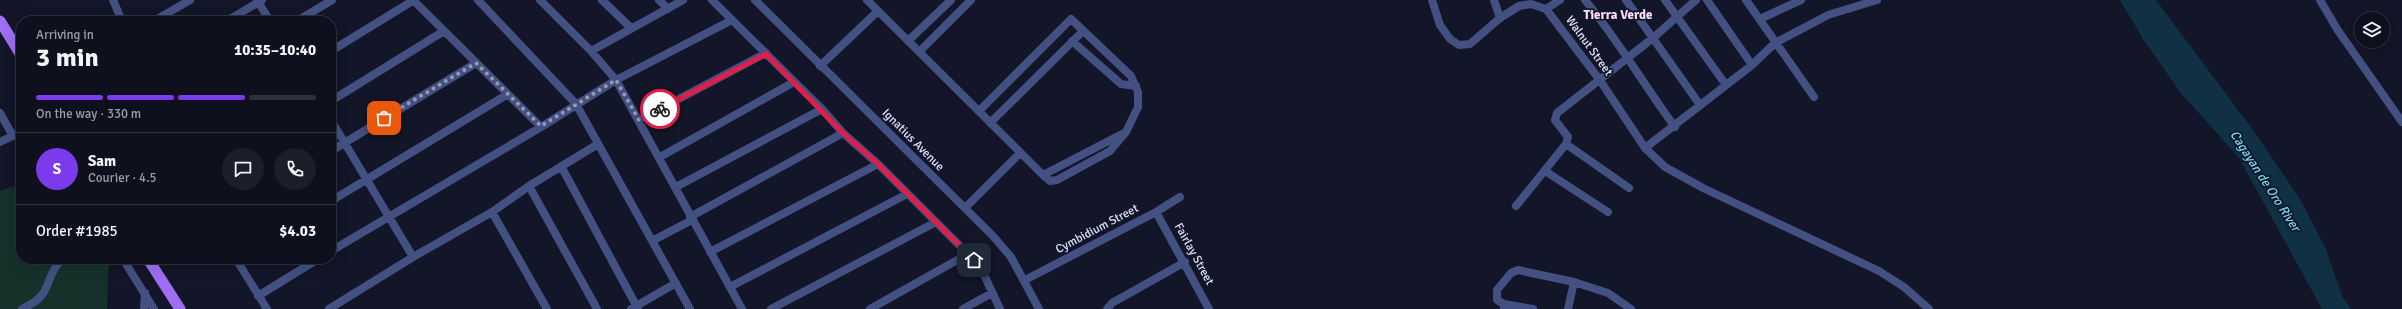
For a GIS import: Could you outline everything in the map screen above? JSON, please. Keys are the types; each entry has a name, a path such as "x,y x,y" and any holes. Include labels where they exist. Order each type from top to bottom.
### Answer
{"main road":[{"path":"0,21 16,47"},
{"path":"151,264 180,309"}],"street":[{"path":"113,0 120,16"},
{"path":"163,16 190,0"},
{"path":"305,16 332,0"},
{"path":"336,47 414,0 541,126"},
{"path":"478,0 576,104 690,309"},
{"path":"540,0 592,51 616,80 660,157 691,218 742,309"},
{"path":"602,0 631,28"},
{"path":"659,0 668,9"},
{"path":"592,51 683,0"},
{"path":"712,0 822,109 843,133 878,164 968,254 985,274 1000,309"},
{"name":"Ignatius Avenue","path":"755,0 1003,247 1024,280 1039,309"},
{"path":"867,0 878,11 908,41 919,52 979,112 1043,176 1050,181 1057,180 1110,151 1126,132 1138,107 1138,92 1131,76 1071,19 979,112"},
{"path":"908,41 951,0"},
{"path":"919,52 971,0"},
{"path":"1432,0 1440,25 1450,39 1459,46 1470,44 1490,29 1500,18 1519,6 1531,4 1546,9 1560,0"},
{"path":"1494,0 1500,18"},
{"path":"1585,0 1611,32 1675,127"},
{"path":"1626,0 1700,105"},
{"path":"1665,0 1726,85"},
{"path":"1516,206 1566,144 1568,137 1555,120 1555,116 1599,79 1654,38 1696,0"},
{"path":"1706,0 1752,65"},
{"path":"1746,0 1814,97"},
{"path":"1760,19 1787,3 1801,0"},
{"path":"1645,148 1675,127 1700,105 1752,65 1775,43 1828,15 1877,0"},
{"path":"2320,0 2337,29 2402,122"},
{"path":"235,16 259,1 267,16"},
{"name":"Walnut Street","path":"1546,9 1599,79 1645,148 1665,167 1704,188 1880,271 1904,287 1930,309"},
{"path":"820,66 878,11"},
{"path":"336,248 616,80 732,20"},
{"path":"336,98 444,31"},
{"path":"990,123 1072,41 1084,31"},
{"path":"1072,41 1121,84 1136,86"},
{"path":"639,120 766,54"},
{"path":"336,148 476,63"},
{"path":"660,157 794,82"},
{"path":"336,197 508,94"},
{"path":"676,187 822,109"},
{"path":"0,113 16,133"},
{"path":"336,128 413,257"},
{"path":"652,241 843,133"},
{"path":"0,142 16,134"},
{"path":"328,309 413,257 492,212 529,186 598,144"},
{"path":"1566,144 1629,188"},
{"path":"965,208 1020,153"},
{"path":"710,252 878,164"},
{"path":"561,166 635,308 676,283"},
{"path":"1545,170 1608,212"},
{"path":"529,186 597,309"},
{"path":"730,287 907,194"},
{"name":"Cymbidium Street","path":"1024,280 1156,212 1180,197"},
{"path":"492,212 547,309"},
{"name":"Fairlay Street","path":"1156,212 1185,262 1208,308"},
{"path":"771,309 936,222"},
{"path":"870,309 968,254"},
{"path":"1107,309 1112,303 1185,262"},
{"path":"22,309 37,301 44,294 51,275 59,264"},
{"path":"126,264 154,309"},
{"path":"240,264 267,309"},
{"path":"258,296 310,264"},
{"path":"1533,309 1504,306 1497,300 1497,290 1511,273 1518,270 1574,282 1608,293 1631,309"},
{"path":"1568,309 1574,282"},
{"path":"144,309 145,293"},
{"path":"963,309 992,293"}],"green space":[{"path":"16,186 16,264 109,264 107,309 0,309 0,191"}],"water":[{"name":"Cagayan de Oro River","path":"2120,0 2156,0 2256,134 2300,199 2326,249 2342,296 2351,309 2322,309 2239,158 2180,92 2143,39"}],"way so far":[{"path":"384,118 476,63 541,126 616,80 639,120 660,109"}],"district":[{"name":"Tierra Verde","path":"1618,15"}],"route":[{"path":"660,109 766,54 822,109 843,133 878,164 974,260"}]}
